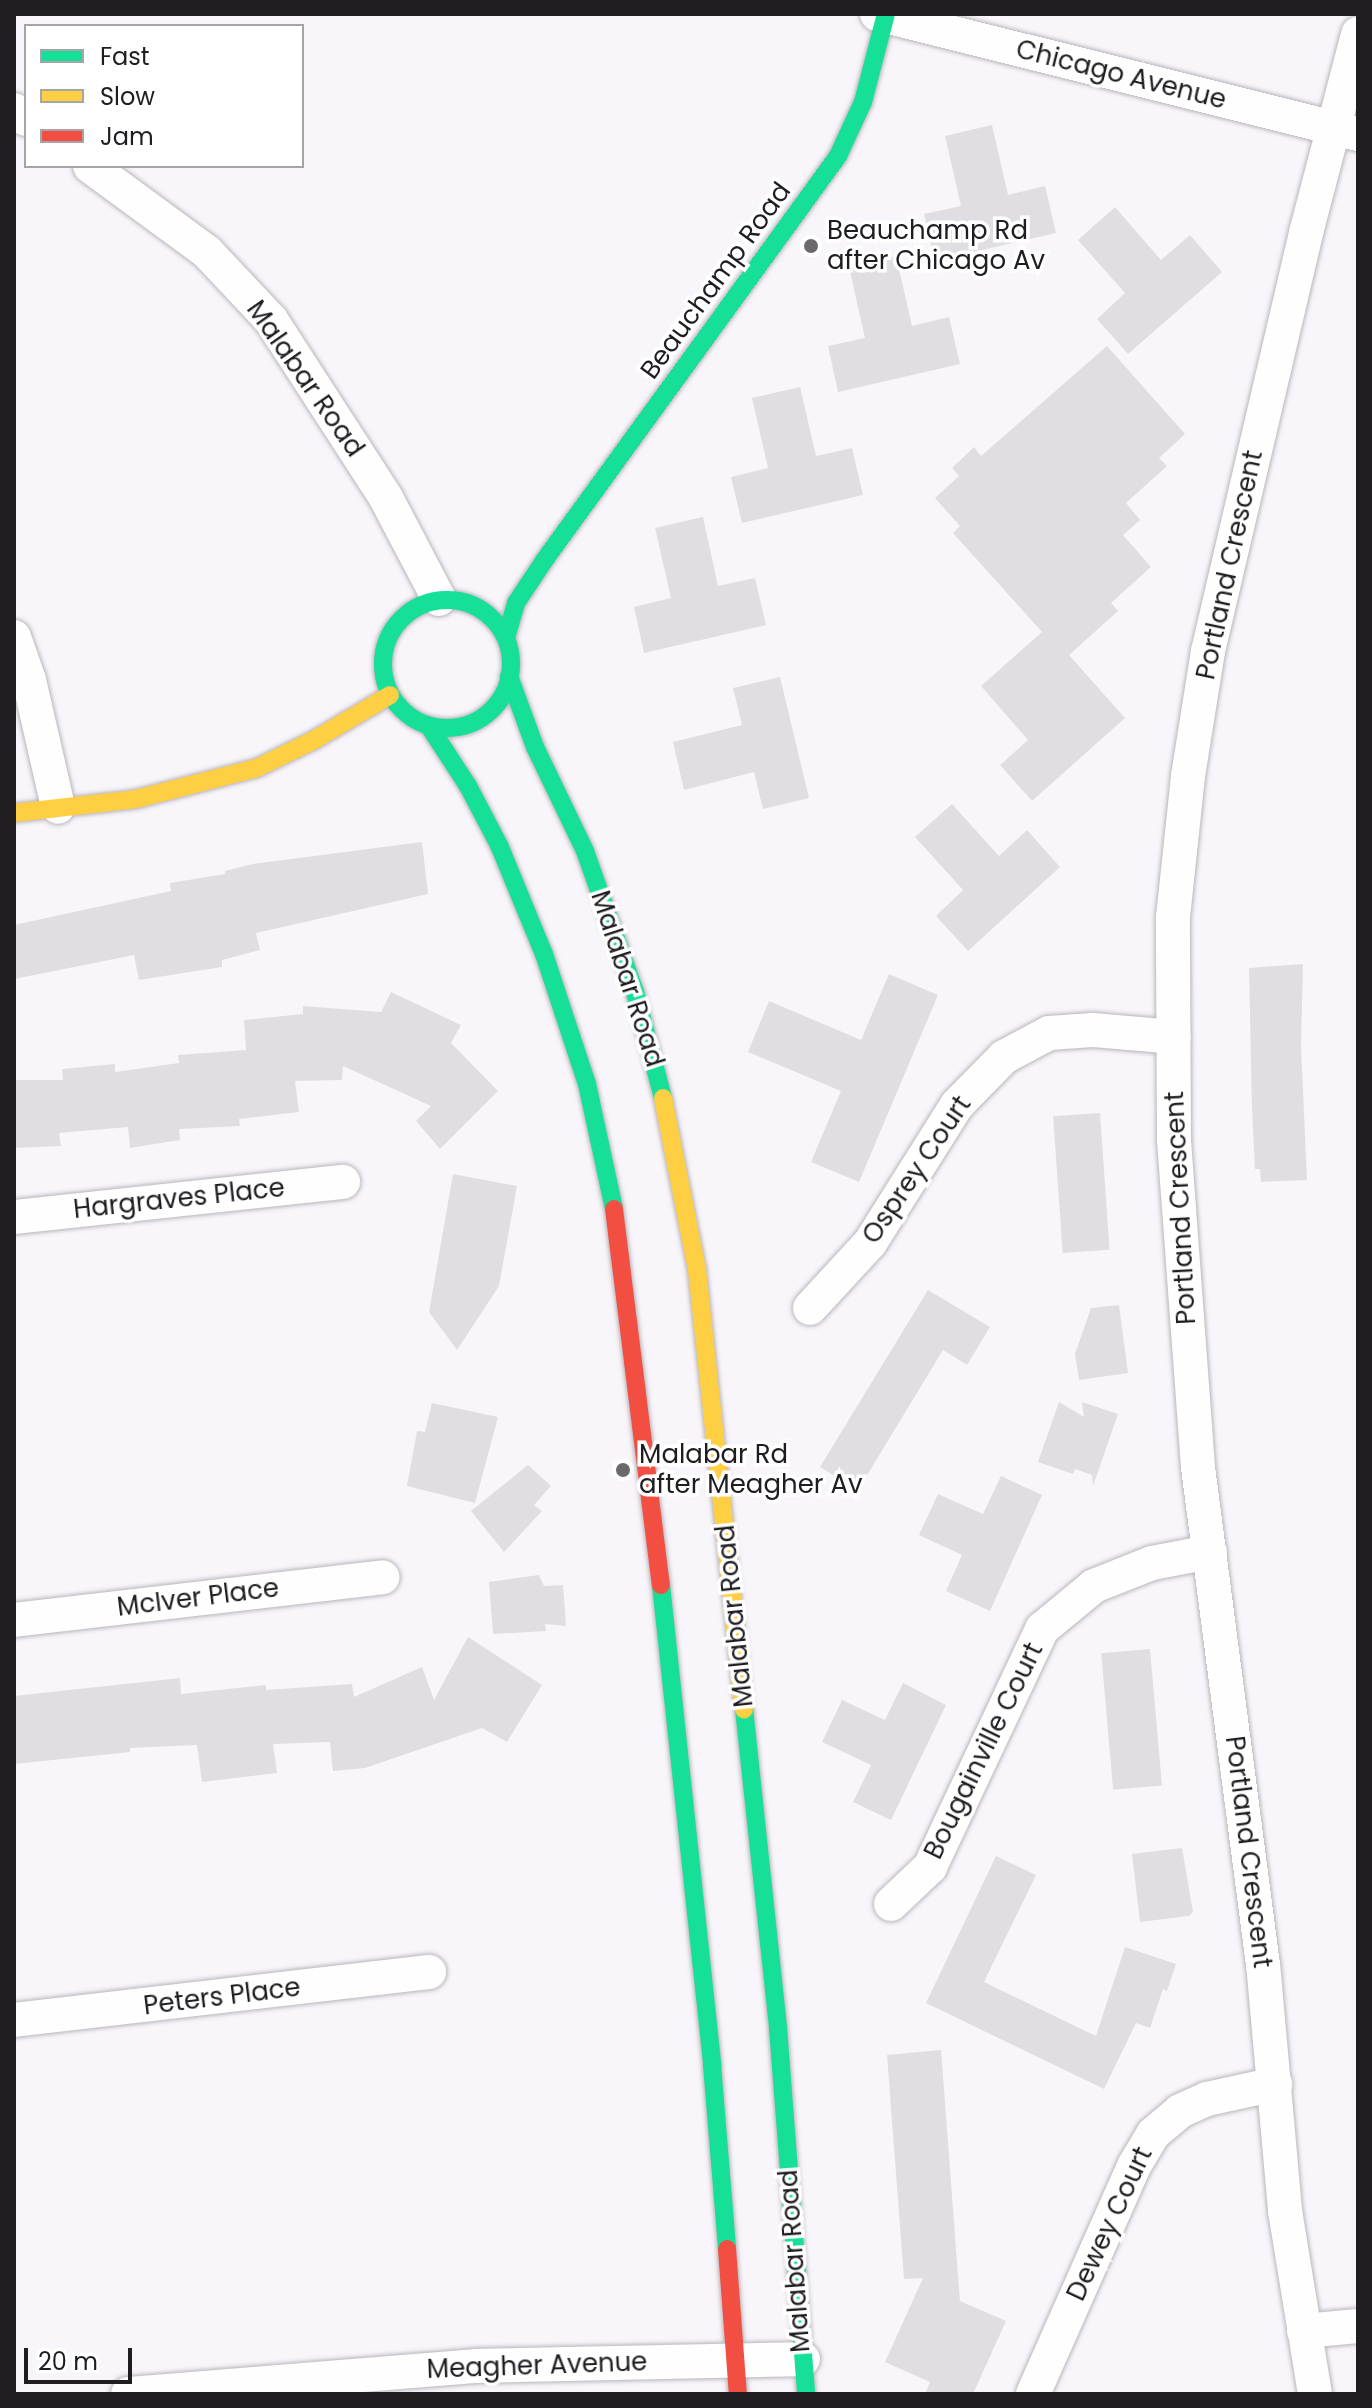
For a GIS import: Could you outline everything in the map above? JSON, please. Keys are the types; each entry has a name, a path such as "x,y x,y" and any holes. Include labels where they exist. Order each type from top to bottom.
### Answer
{"main road":[{"name":"Beauchamp Road","path":"506,638 516,603 546,558 838,156 863,102 883,15"},
{"name":"Beauchamp Road","path":"450,600 492,593 546,558"},
{"path":"429,726 464,726 480,719 504,693 511,657 506,638 495,621 480,608 450,600 419,605 402,617 389,634 383,654 383,675 390,695 407,714 429,726 468,786 499,845 544,954 587,1084 612,1192 677,1716 712,2065 738,2394"},
{"name":"Malabar Road","path":"509,676 535,747 585,851 635,992 670,1123 697,1270 778,2028 806,2394"},
{"path":"14,813 174,793 257,768 316,739 390,695"}],"street":[{"name":"Chicago Avenue","path":"883,15 1346,131"},
{"name":"Portland Crescent","path":"1315,2394 1285,2210 1275,2084 1198,1467 1174,1141 1173,917 1188,776 1208,651 1307,229 1346,131 1358,34"},
{"name":"Malabar Road","path":"93,168 207,252 271,320 450,600"},
{"path":"14,637 29,680 58,807"},
{"name":"Osprey Court","path":"810,1308 870,1243 957,1105 1004,1057 1049,1033 1093,1030 1174,1037"},
{"name":"Hargraves Place","path":"14,1217 343,1182"},
{"name":"Bougainville Court","path":"891,1904 930,1867 1042,1629 1094,1586 1152,1563 1210,1552"},
{"name":"McIver Place","path":"14,1620 383,1577"},
{"name":"Peters Place","path":"14,2020 429,1972"},
{"name":"Dewey Court","path":"1033,2394 1134,2166 1153,2134 1180,2111 1207,2099 1275,2084"},
{"path":"1304,2331 1358,2326"},
{"name":"Meagher Avenue","path":"128,2394 465,2367 803,2359"}],"building":[{"path":"992,125 1008,195 1045,186 1056,233 935,261 924,214 961,206 945,136"},
{"path":"1115,207 1161,260 1190,235 1222,272 1128,354 1097,319 1125,293 1078,240"},
{"path":"896,256 912,326 949,317 960,364 838,392 828,346 865,338 849,267"},
{"path":"1107,346 1185,434 1159,458 1167,466 1126,503 1140,520 1123,535 1151,567 1111,603 1118,611 1069,655 1125,718 1032,801 1000,765 1028,740 981,686 1042,632 953,533 960,526 935,498 959,476 952,468 974,447 981,456"},
{"path":"800,387 816,456 852,448 863,495 742,523 731,477 768,468 752,398"},
{"path":"703,517 718,586 755,578 766,625 644,653 634,607 671,598 655,528"},
{"path":"780,677 809,798 763,809 754,772 684,790 673,742 742,725 733,688"},
{"path":"952,804 999,856 1027,830 1060,867 968,951 936,916 963,890 915,837"},
{"path":"422,842 428,894 256,933 260,950 222,960 222,967 139,980 134,955 14,979 14,925 171,891 170,883 225,874 225,871 253,864"},
{"path":"1303,964 1301,1046 1307,1180 1261,1182 1260,1169 1255,1169 1249,968"},
{"path":"889,974 938,995 859,1182 811,1162 841,1091 748,1052 769,1001 861,1040"},
{"path":"391,992 461,1025 451,1043 498,1091 440,1149 416,1121 431,1106 343,1066 342,1080 295,1081 299,1112 239,1119 240,1126 179,1129 180,1140 130,1148 128,1127 59,1133 61,1146 14,1148 14,1080 63,1080 62,1069 115,1064 115,1072 179,1063 178,1055 246,1050 244,1020 303,1014 303,1006 381,1012"},
{"path":"1100,1113 1110,1250 1063,1253 1053,1116"},
{"path":"453,1174 517,1186 499,1286 457,1350 429,1312"},
{"path":"928,1290 990,1327 967,1365 943,1350 858,1490 820,1467"},
{"path":"1119,1305 1128,1373 1079,1380 1075,1354 1091,1308"},
{"path":"1059,1402 1084,1417 1082,1402 1118,1414 1093,1486 1092,1475 1075,1469 1073,1474 1038,1462"},
{"path":"432,1403 498,1417 475,1503 407,1486 417,1431 425,1432"},
{"path":"528,1465 551,1486 534,1505 542,1511 504,1552 471,1511"},
{"path":"1001,1476 1042,1495 990,1611 946,1591 962,1555 919,1535 938,1494 983,1514"},
{"path":"539,1575 544,1586 563,1585 566,1626 545,1624 546,1631 493,1634 489,1582"},
{"path":"468,1637 542,1685 507,1742 482,1728 365,1768 333,1771 330,1742 273,1744 277,1773 202,1782 197,1745 130,1748 130,1752 14,1764 14,1696 180,1678 181,1694 266,1685 266,1690 352,1684 354,1697 422,1667 434,1700"},
{"path":"1150,1649 1162,1785 1113,1790 1101,1653"},
{"path":"903,1683 946,1705 891,1820 853,1802 871,1765 822,1742 842,1700 885,1720"},
{"path":"1182,1848 1193,1912 1189,1916 1140,1922 1132,1854"},
{"path":"996,1856 1036,1875 984,1982 1096,2036 1125,1947 1176,1964 1167,1991 1163,1989 1150,2028 1136,2023 1104,2089 926,2003"},
{"path":"941,2050 960,2301 1006,2321 973,2394 925,2394 930,2382 885,2362 923,2278 904,2279 887,2055"}],"traffic: fast":[{"path":"506,638 516,603 546,558 838,156 863,102 886,14"},
{"path":"447,600 472,605 492,619 506,639 511,664 506,689 492,709 472,723 447,728 422,723 402,709 388,689 383,664 388,639 402,619 422,605 447,600"},
{"path":"509,676 535,747 585,851 635,992 663,1098"},
{"path":"429,726 468,786 499,845 544,954 587,1084 614,1209"},
{"path":"661,1585 712,2065 727,2249"},
{"path":"744,1709 778,2028 806,2394"}],"traffic: slow":[{"path":"14,813 136,799 257,768 316,739 390,695"},
{"path":"663,1098 697,1270 744,1709"}],"traffic: jam":[{"path":"614,1209 661,1585"},
{"path":"727,2249 738,2394"}],"place":[{"name":"Beauchamp Rd after Chicago Av","path":"811,246"},
{"name":"Malabar Rd after Meagher Av","path":"623,1470"}]}
